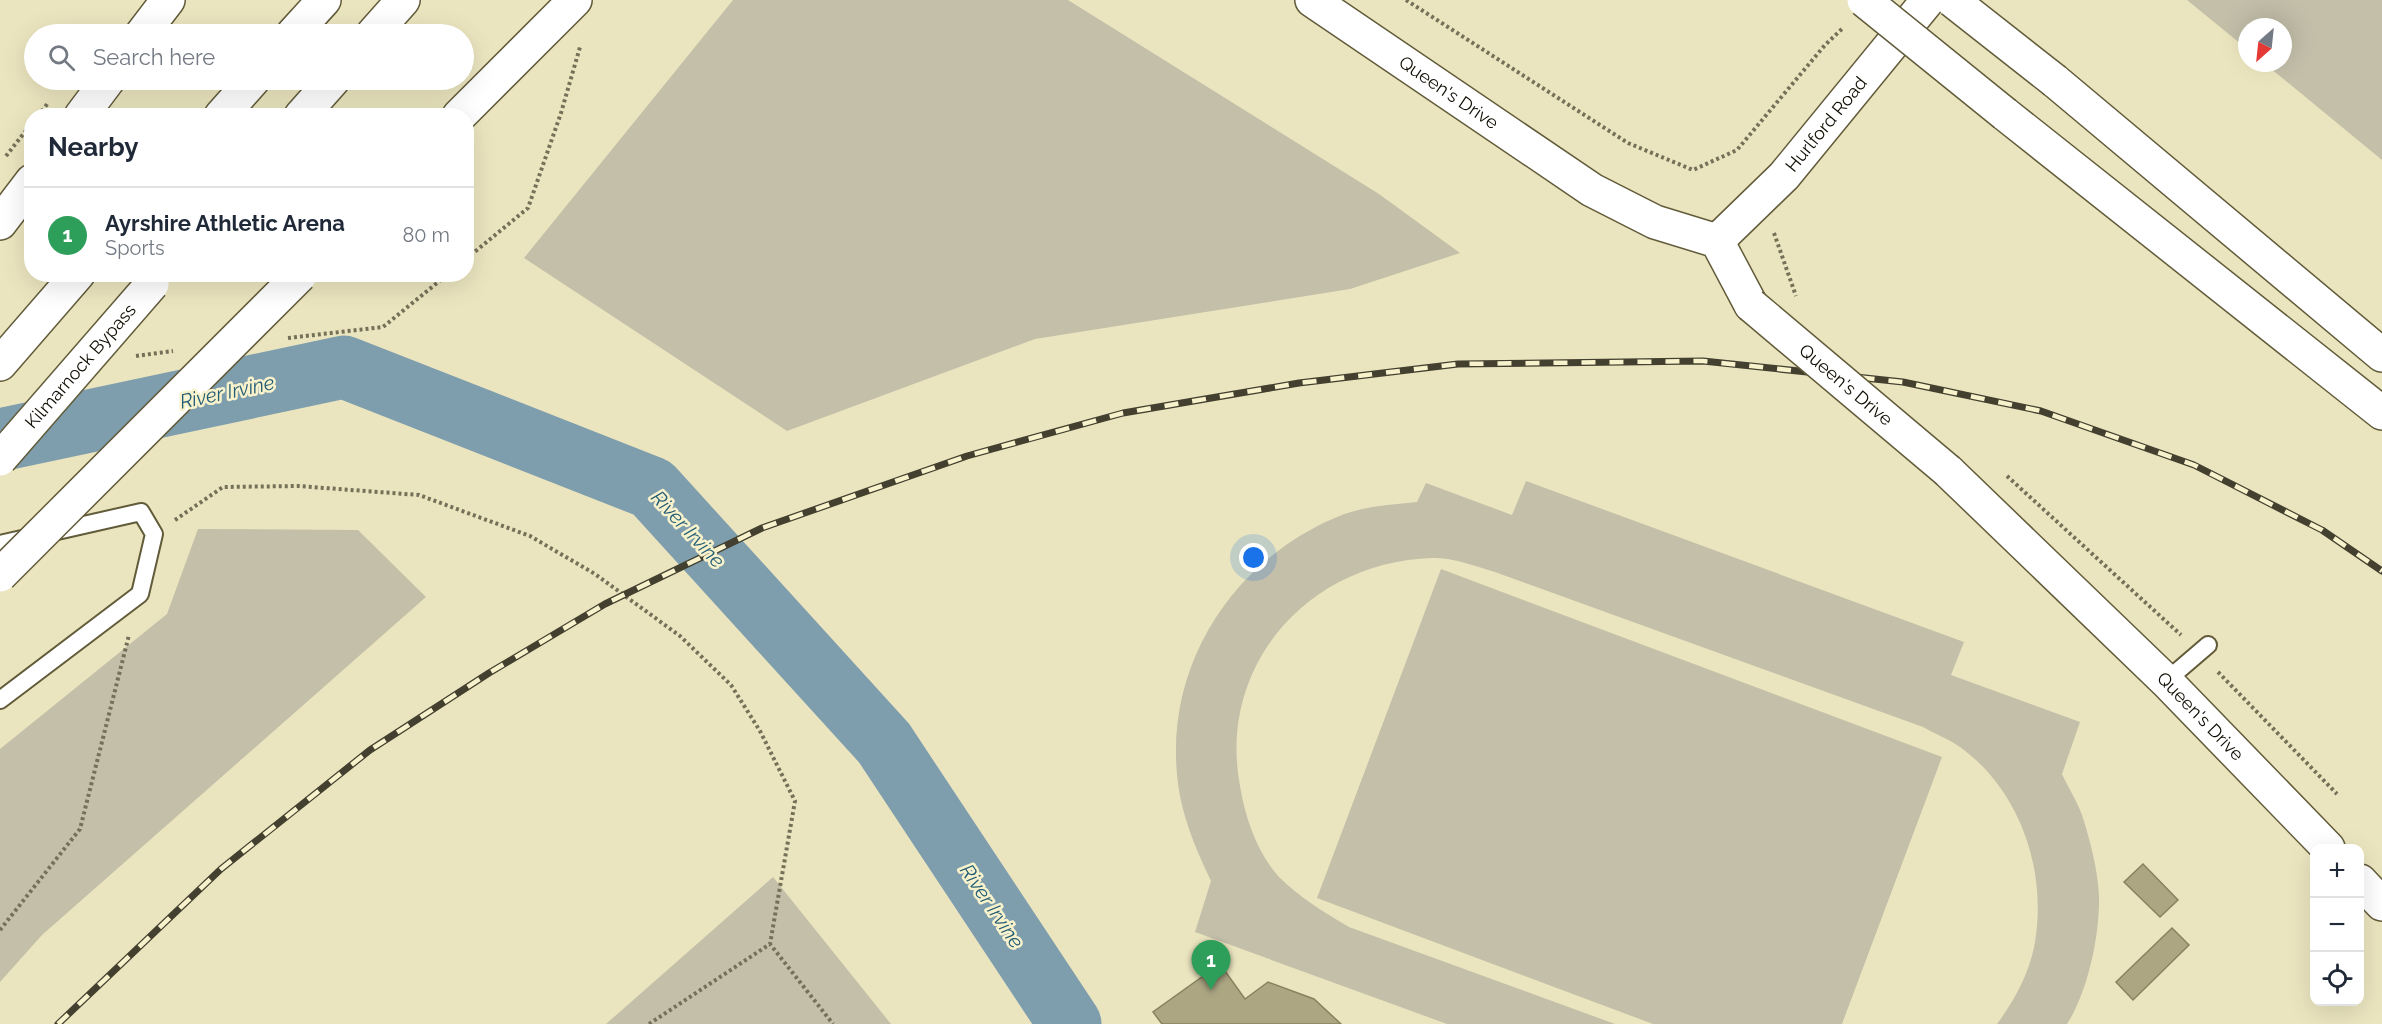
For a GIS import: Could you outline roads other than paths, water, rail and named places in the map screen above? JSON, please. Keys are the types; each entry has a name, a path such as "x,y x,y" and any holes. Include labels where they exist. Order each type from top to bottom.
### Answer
{"main road":[{"path":"150,24 168,0"},
{"path":"302,24 324,0"},
{"path":"382,24 403,0"},
{"path":"467,108 575,0"},
{"name":"Queen's Drive","path":"1312,0 1592,190 1655,222 1716,241 1751,305 1948,471 2166,681 2323,844"},
{"name":"Hurlford Road","path":"1716,241 1784,176 1928,0"},
{"path":"1952,0 2055,81 2382,355"},
{"path":"1857,11 2005,114 2382,412"},
{"path":"87,108 100,90"},
{"path":"228,108 244,90"},
{"path":"308,108 324,90"},
{"path":"0,223 24,192"},
{"name":"Kilmarnock Bypass","path":"0,459 153,282"},
{"path":"0,575 293,282"},
{"path":"0,363 70,284"},
{"path":"2364,885 2382,904"}],"lane":[{"path":"0,544 141,512 154,534 140,594 0,700"},
{"path":"2166,681 2204,649"}],"waterway":[{"name":"River Irvine","path":"0,440 344,367 652,488 884,743 1070,1024"}],"railway":[{"path":"58,1024 221,869 370,750 489,673 605,604 762,528 967,456 1123,413 1299,383 1458,364 1703,361 1903,382 2041,411 2194,465 2322,530 2382,571"}],"place":[{"name":"Ayrshire Athletic Arena","path":"1211,990"}]}
